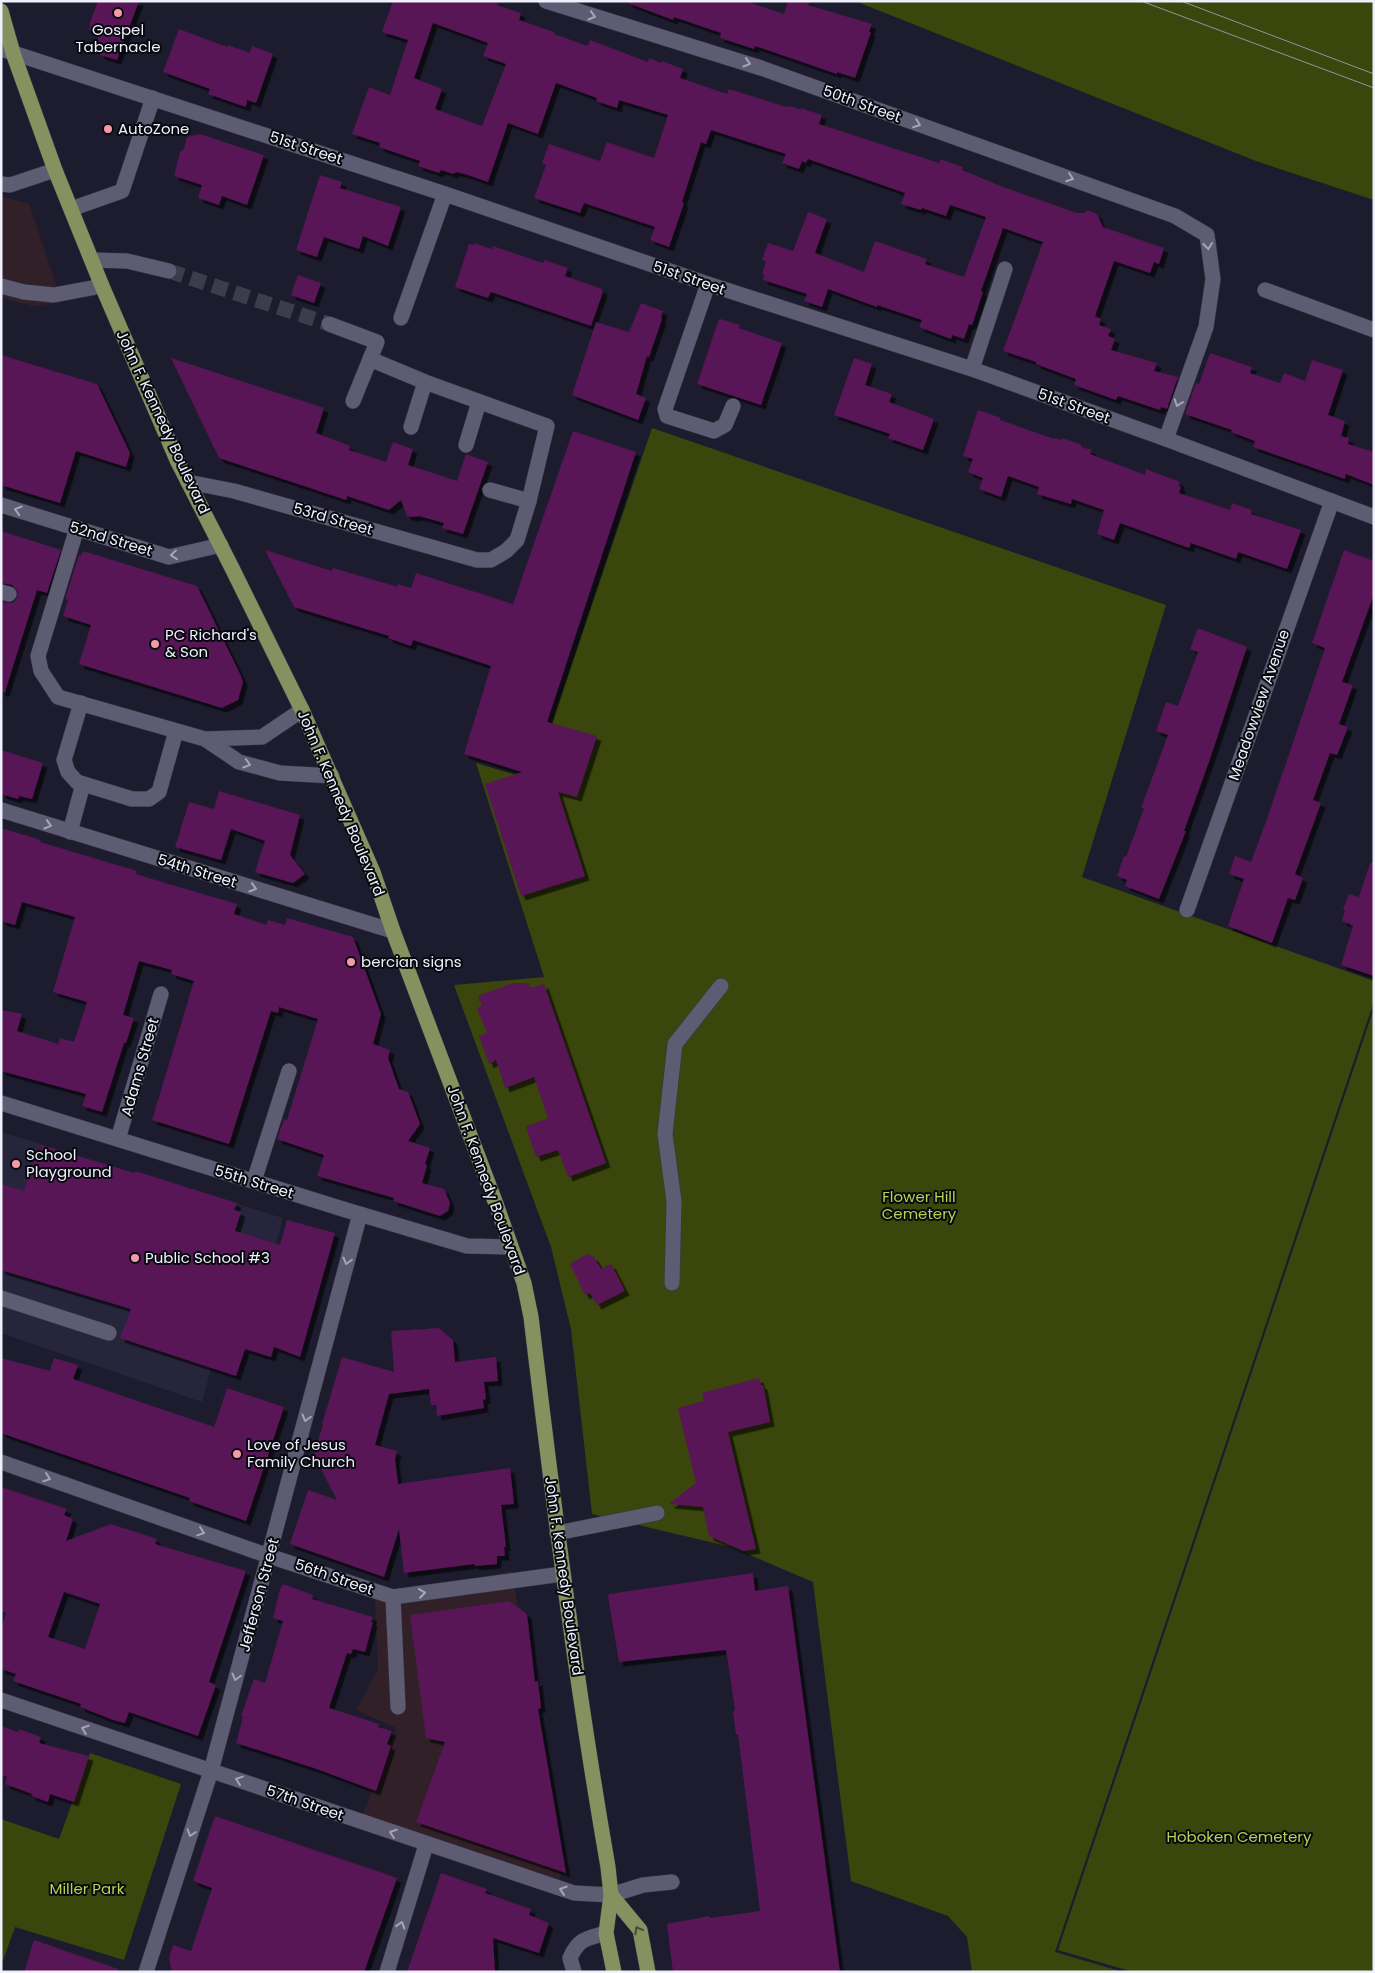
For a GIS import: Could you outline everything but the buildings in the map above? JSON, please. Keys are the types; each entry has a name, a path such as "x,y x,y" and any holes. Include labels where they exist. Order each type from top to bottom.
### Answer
{"main road":[{"name":"John F. Kennedy Boulevard","path":"1,11 7,51 102,286 188,482 302,710 373,872 393,932 524,1282 531,1317 562,1574 612,1895 606,1933 614,1972"},
{"name":"John F. Kennedy Boulevard","path":"612,1895 640,1930 648,1972"}],"street":[{"name":"50th Street","path":"546,1 761,68 1174,216 1207,235 1213,280 1206,327 1166,438"},
{"name":"51st Street","path":"7,51 445,194 708,284 972,369 1166,438 1374,517"},
{"path":"71,209 122,191 153,98"},
{"path":"1,184 10,185 55,170"},
{"path":"401,318 445,194"},
{"path":"92,260 127,260 169,271"},
{"path":"972,369 1005,269"},
{"path":"708,284 665,409 667,416 714,431 725,425 733,406"},
{"path":"1,286 24,292 54,295 102,286"},
{"path":"1265,290 1374,330"},
{"path":"329,324 377,342 353,401"},
{"path":"370,359 425,382 547,426 529,501 490,490"},
{"path":"411,427 425,382"},
{"path":"466,445 479,402"},
{"name":"53rd Street","path":"188,482 234,491 477,560 491,560 506,551 517,540 529,501"},
{"name":"Meadowview Avenue","path":"1187,910 1332,501"},
{"name":"52nd Street","path":"1,505 169,557 221,545"},
{"path":"76,528 38,656 41,671 58,697 205,739 262,736 302,710"},
{"path":"81,703 64,760 68,772 77,782 132,798 149,799 159,792 176,731"},
{"path":"205,739 239,762 280,773 332,776"},
{"path":"70,832 84,784"},
{"name":"54th Street","path":"1,810 393,932"},
{"path":"672,1283 674,1200 665,1134 675,1044 721,986"},
{"name":"Adams Street","path":"118,1139 161,994"},
{"path":"254,1181 289,1070"},
{"name":"55th Street","path":"1,1103 467,1246 510,1247"},
{"name":"Jefferson Street","path":"146,1972 211,1771 360,1214"},
{"path":"1,1298 109,1333"},
{"name":"56th Street","path":"1,1462 269,1556 393,1597 562,1574"},
{"path":"557,1533 657,1513"},
{"path":"393,1597 398,1707"},
{"name":"57th Street","path":"1,1700 574,1893 612,1895"},
{"path":"387,1972 426,1844"},
{"path":"612,1895 643,1885 672,1882"},
{"path":"574,1972 570,1958 575,1946 584,1939 606,1933"}],"shaded area":[{"path":"1,196 29,204 62,302 34,306 1,298"},
{"name":"Public School #3","path":"1,1132 283,1218 258,1307 230,1298 202,1402 1,1333"},
{"path":"512,1571 562,1890 360,1822 396,1728 356,1710 378,1669 375,1599"}],"green space":[{"path":"855,1 1374,1 1374,200 1256,161"},
{"name":"Flower Hill Cemetery","path":"652,428 1166,605 1082,877 1374,981 1374,1001 1055,1952 1123,1972 972,1972 967,1937 948,1916 851,1881 813,1582 731,1547 592,1514 571,1329 551,1247 454,985 544,977 476,763 536,781 555,713"},
{"name":"Hoboken Cemetery","path":"1372,1014 1374,1014 1374,1972 1133,1972 1058,1950"},
{"name":"Miller Park","path":"90,1753 181,1784 124,1960 15,1927 1,1966 1,1819 59,1839"}],"tunnel":[{"path":"169,271 329,324"}],"tram line":[{"path":"1141,1 1374,88"},
{"path":"1181,1 1374,74"}],"place":[{"name":"Gospel Tabernacle","path":"118,13"},
{"name":"AutoZone","path":"108,129"},
{"name":"PC Richard's & Son","path":"155,644"},
{"name":"bercian signs","path":"351,962"},
{"name":"School Playground","path":"16,1164"},
{"name":"Public School #3","path":"135,1258"},
{"name":"Love of Jesus Family Church","path":"237,1454"}]}
